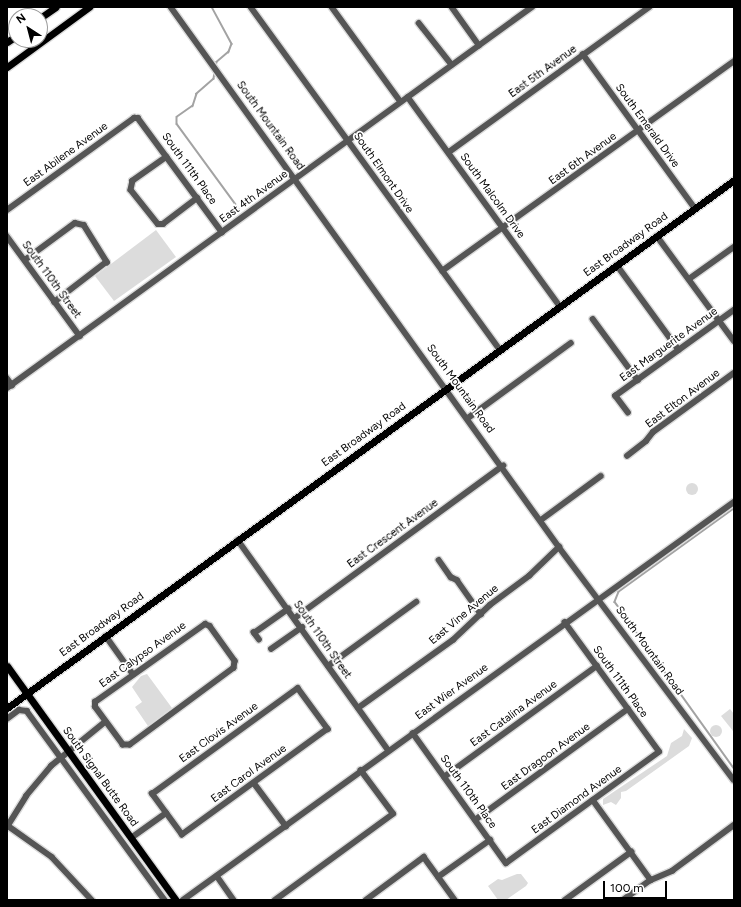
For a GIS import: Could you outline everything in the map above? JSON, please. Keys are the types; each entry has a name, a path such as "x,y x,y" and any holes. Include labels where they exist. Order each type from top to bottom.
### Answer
{"main road":[{"path":"7,67 89,7"},
{"name":"East Broadway Road","path":"7,708 734,180"},
{"name":"South Signal Butte Road","path":"7,666 176,900"}],"street":[{"name":"South Mountain Road","path":"171,7 447,388 559,547 734,780"},
{"name":"South Elmont Drive","path":"251,7 500,350"},
{"path":"332,7 401,102"},
{"path":"452,7 479,45"},
{"name":"East 5th Avenue","path":"448,152 649,7"},
{"name":"East 4th Avenue","path":"10,387 529,8"},
{"path":"419,23 452,65"},
{"name":"South Emerald Drive","path":"583,54 695,208"},
{"name":"East 6th Avenue","path":"442,271 504,228 734,61"},
{"name":"South Malcolm Drive","path":"408,97 560,306"},
{"name":"East Abilene Avenue","path":"7,210 134,118 138,118"},
{"name":"South 111th Place","path":"138,118 222,232"},
{"path":"167,157 130,186 131,190 158,224 163,224 197,198"},
{"path":"25,260 75,223 80,223 106,257 107,262 55,302"},
{"name":"South 110th Street","path":"7,236 80,336"},
{"path":"657,236 734,341"},
{"path":"689,279 734,247"},
{"path":"617,265 679,350"},
{"name":"East Marguerite Avenue","path":"628,413 615,396 734,310"},
{"path":"593,319 638,380"},
{"path":"468,418 571,343"},
{"name":"East Elton Avenue","path":"627,456 646,442 653,432 734,373"},
{"path":"7,378 10,387"},
{"name":"East Crescent Avenue","path":"295,618 503,466"},
{"path":"541,520 601,476"},
{"name":"East Wier Avenue","path":"183,900 598,598 734,502"},
{"name":"South 110th Street","path":"238,540 302,627 389,751"},
{"name":"East Vine Avenue","path":"358,708 453,640 481,614 529,576 559,547"},
{"path":"438,560 451,577 457,580 481,614"},
{"path":"328,666 416,602"},
{"path":"259,640 254,633 288,609"},
{"name":"South 111th Place","path":"565,623 659,752"},
{"name":"East Calypso Avenue","path":"205,624 218,638 235,661 236,666 124,746 105,722 94,704 133,674 205,624"},
{"path":"271,650 302,627"},
{"path":"106,636 133,674"},
{"name":"East Catalina Avenue","path":"444,777 597,666"},
{"name":"East Carol Avenue","path":"166,813 182,835 328,729 298,688"},
{"name":"East Clovis Avenue","path":"166,813 152,794 298,688"},
{"name":"South Signal Butte Road","path":"7,719 24,709 164,900"},
{"name":"East Dragoon Avenue","path":"475,820 628,710"},
{"path":"92,900 52,856 7,826 26,796 60,757 105,722"},
{"name":"South 110th Place","path":"413,734 506,863"},
{"name":"East Diamond Avenue","path":"506,863 659,752"},
{"path":"275,900 393,814 361,771"},
{"path":"254,782 286,826"},
{"path":"593,800 651,880"},
{"path":"131,838 166,813"},
{"path":"623,900 651,880 672,871 734,825"},
{"path":"438,877 490,840"},
{"path":"565,900 631,852"},
{"path":"366,900 424,858 455,900"},
{"path":"217,876 234,900"}],"shaded area":[{"path":"156,230 176,257 114,301 95,276"},
{"path":"690,483 694,483 698,489 694,495 690,495 686,491 686,487"},
{"path":"147,674 172,708 148,726 135,707 142,702 132,687 141,676"},
{"path":"730,709 734,714 733,731 721,716"},
{"path":"716,725 720,727 722,731 720,735 716,737 712,735 710,731 712,727"},
{"path":"684,729 692,738 689,746 626,791 621,792 621,798 616,805 611,802 603,805 603,799 667,756 671,743 682,736"},
{"path":"517,874 521,874 528,883 526,886 506,900 498,900 488,886 498,879 502,880"}],"waterway":[{"path":"212,7 232,44 229,52 217,62 216,67"},
{"path":"215,72 214,79 197,94 193,106 177,117 177,124 240,210"},
{"path":"734,509 619,592 615,602 734,768"}]}
